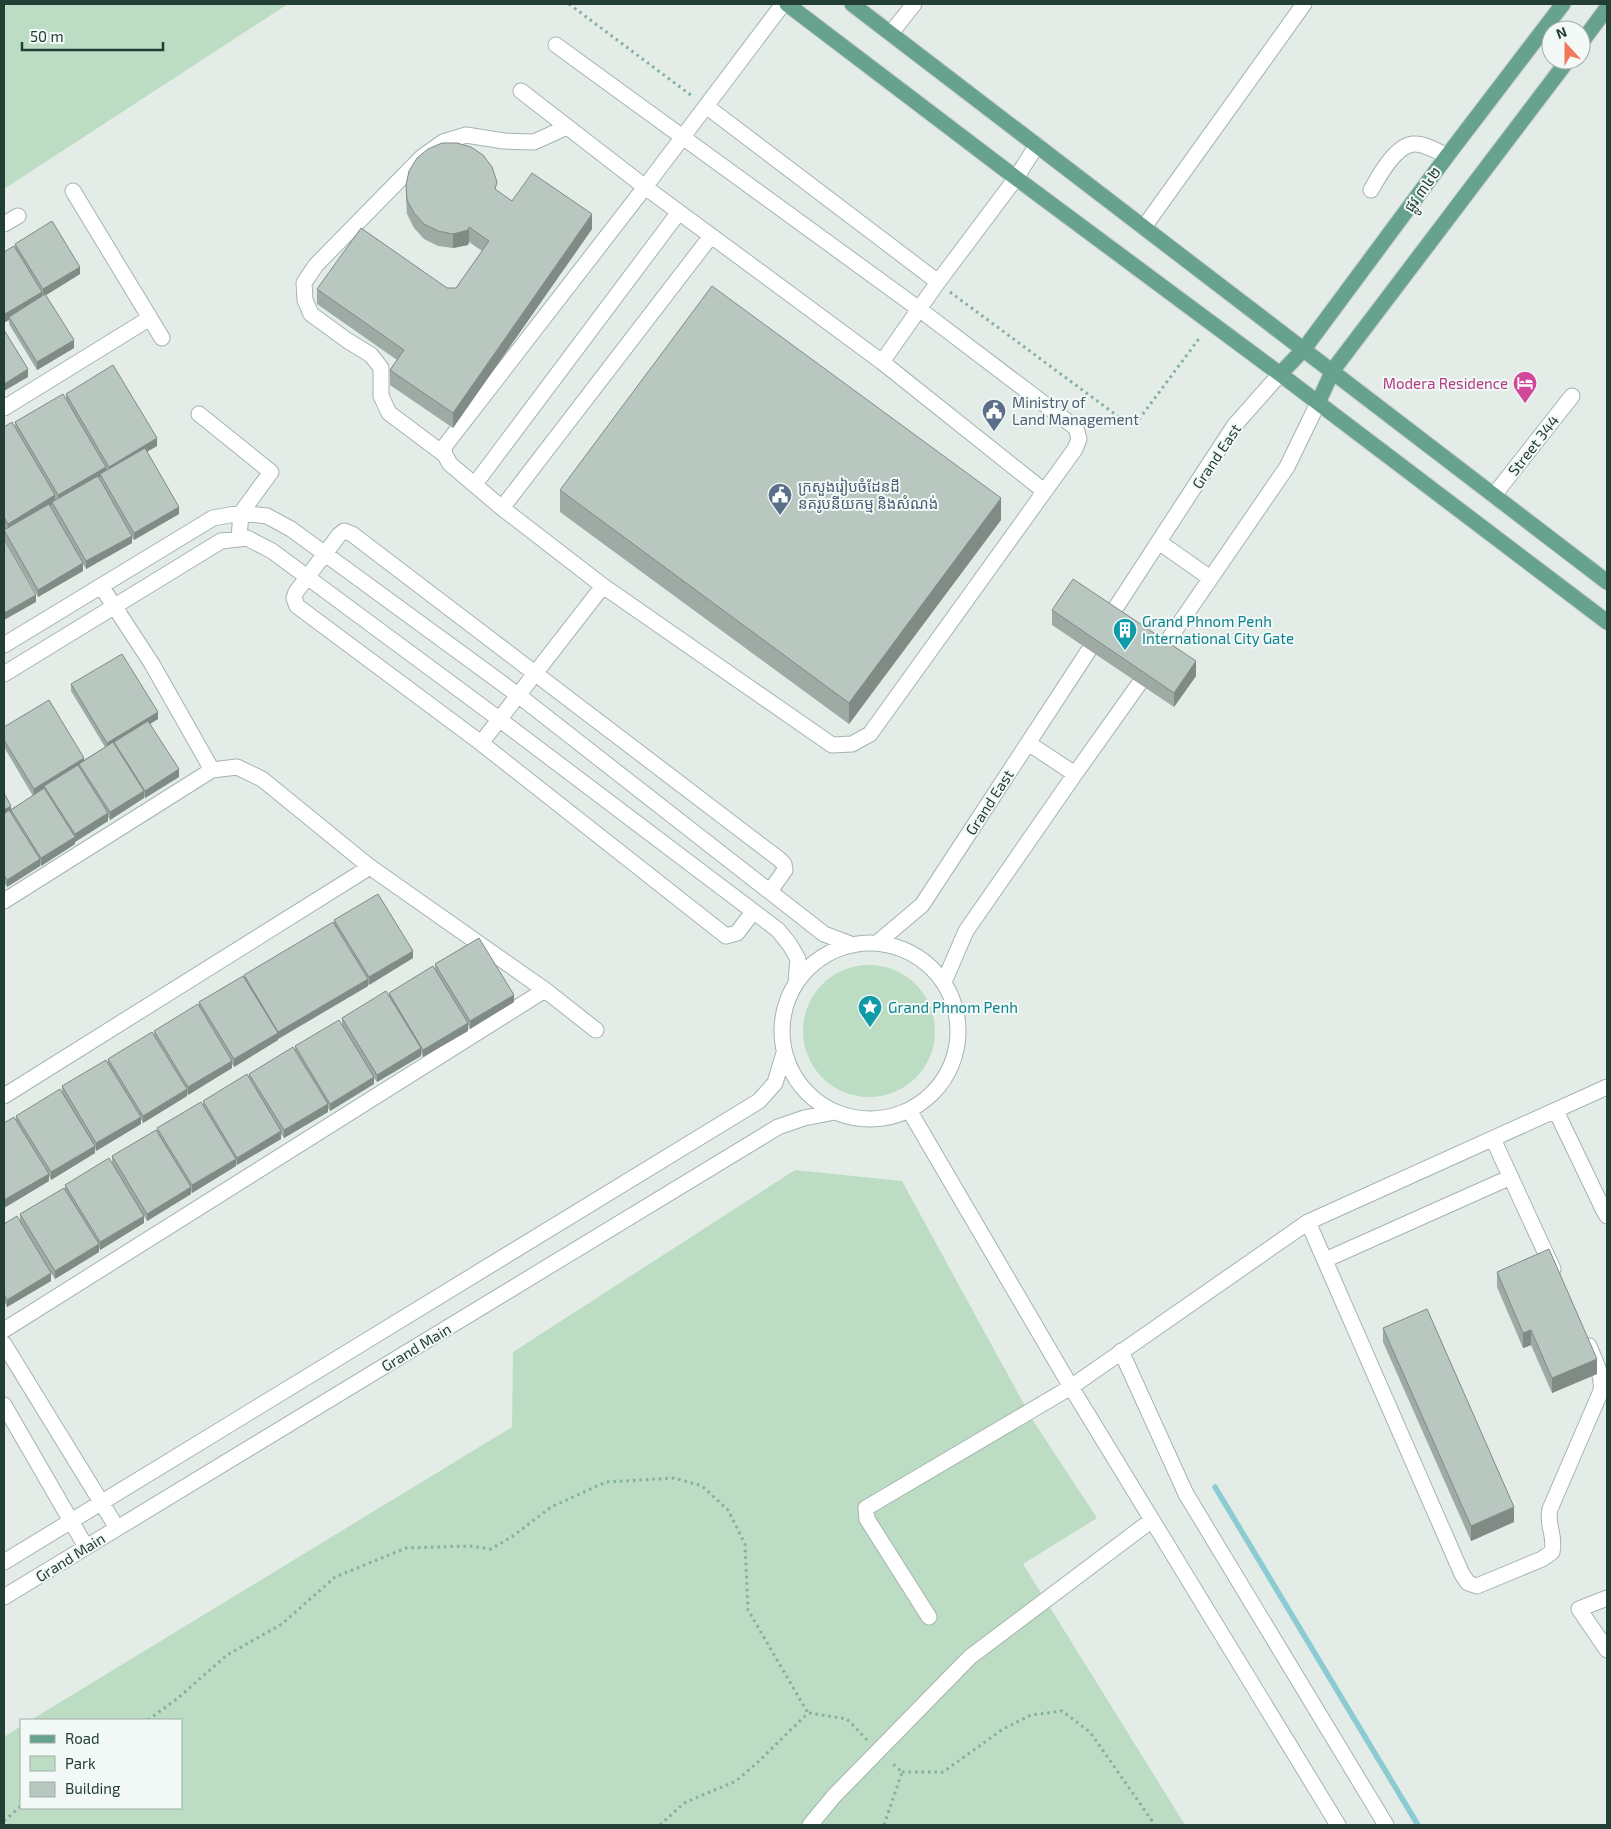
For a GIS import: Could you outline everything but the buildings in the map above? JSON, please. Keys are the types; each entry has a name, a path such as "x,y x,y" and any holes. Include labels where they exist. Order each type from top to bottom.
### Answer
{"main road":[{"path":"787,4 1607,622"},
{"path":"852,4 1333,370 1607,582"},
{"name":"ផ្លូវ ៣៤២","path":"1280,374 1304,349 1447,156 1563,4"},
{"path":"1591,30 1607,8"},
{"path":"1318,403 1333,370 1560,70"}],"street":[{"path":"556,44 682,137 919,309 1076,428 1079,439 1075,449 870,734 852,744 832,745 603,586 502,508 450,464 445,455 444,447 645,187 682,137 783,4"},
{"path":"891,33 914,4"},
{"path":"1144,227 1304,4"},
{"path":"520,91 645,187 882,362 1044,491"},
{"path":"706,106 938,282"},
{"path":"445,455 390,413 381,396 381,368 371,355 311,314 305,300 304,283 316,265 422,157 443,142 466,135 504,141 534,142 567,127"},
{"path":"1371,190 1396,152 1412,144 1431,148 1447,156"},
{"path":"882,362 938,282 1016,178 1037,145"},
{"path":"73,191 162,338"},
{"path":"475,484 679,212"},
{"path":"4,224 18,216"},
{"path":"502,508 711,236"},
{"path":"4,408 150,318"},
{"name":"Grand East","path":"1109,618 1234,426 1280,374"},
{"name":"Street 344","path":"1494,495 1572,396"},
{"path":"1160,652 1287,467 1318,403"},
{"path":"199,414 271,472 241,513 239,538"},
{"path":"4,645 213,518 241,513 267,516 291,529 325,553 518,695 824,934 853,945"},
{"path":"753,912 738,933 726,936 481,743 297,606 294,598 296,592 339,534 344,531 352,534 779,859 784,864 785,870 770,891"},
{"path":"4,674 221,540 247,538 272,551 499,719 778,930 790,945 798,960 796,982"},
{"path":"1158,542 1210,578"},
{"path":"101,586 152,664 212,770"},
{"path":"481,743 603,586"},
{"name":"Grand East","path":"877,943 922,905 1089,650"},
{"path":"944,982 966,931 1074,774 1139,684"},
{"path":"1028,743 1074,774"},
{"path":"4,901 212,770 237,767 262,780 370,867 545,990 596,1030"},
{"path":"4,1096 370,867"},
{"path":"877,943 902,949 924,961 944,982 954,1002 958,1026 956,1052 946,1075 934,1092 909,1110 885,1118 859,1118 835,1112 813,1099 797,1081 784,1053 782,1022 790,994 806,969 827,954 853,945 877,943"},
{"path":"4,1330 545,990"},
{"name":"Grand Main","path":"4,1562 758,1101 776,1083 784,1053"},
{"path":"929,1617 867,1519 866,1508 1070,1386 1308,1222 1607,1087"},
{"path":"909,1110 1070,1386 1338,1825"},
{"path":"1556,1111 1607,1216"},
{"name":"Grand Main","path":"4,1597 778,1127 804,1118 835,1112"},
{"path":"1493,1139 1560,1284"},
{"path":"1325,1260 1511,1177"},
{"path":"1308,1222 1462,1574 1468,1583 1477,1586 1542,1559 1552,1552 1554,1542 1547,1520 1550,1509 1601,1391 1602,1383 1597,1365 1581,1329"},
{"path":"4,1344 117,1528"},
{"path":"1121,1351 1186,1494 1386,1825"},
{"path":"4,1405 86,1547"},
{"path":"810,1825 834,1796 970,1657 1152,1520"},
{"path":"1607,1598 1579,1610 1607,1650"}],"path":[{"path":"569,4 706,106"},
{"path":"938,282 1127,423 1133,424 1137,422 1210,323"},
{"path":"149,1719 178,1698 227,1655 282,1624 335,1577 406,1548 470,1546 491,1550 551,1507 606,1482 674,1478 702,1486 728,1510 745,1544 748,1610 808,1713 736,1781 684,1803 660,1825"},
{"path":"902,1772 943,1772 1003,1729 1032,1715 1062,1711 1090,1732 1156,1825"},
{"path":"4,1821 20,1807"}],"green space":[{"path":"4,4 288,4 4,189"},
{"path":"869,965 882,966 894,970 916,984 930,1006 934,1018 934,1044 930,1056 916,1078 894,1092 882,1096 869,1097 856,1096 844,1092 822,1078 808,1056 804,1044 803,1031 804,1018 808,1006 822,984 844,970 856,966"},
{"path":"795,1170 902,1181 1032,1419 1097,1518 1023,1564 1185,1825 4,1825 4,1737 20,1727 20,1809 182,1809 182,1719 33,1719 512,1427 513,1352"}],"waterway":[{"path":"1215,1487 1418,1825"}],"place":[{"name":"Modera Residence","path":"1525,404"},
{"name":"Ministry of Land Management","path":"994,432"},
{"name":"ក្រសួងរៀបចំដែនដី នគរូបនីយកម្ម និងសំណង់","path":"780,516"},
{"name":"Grand Phnom Penh International City Gate","path":"1125,651"},
{"name":"Grand Phnom Penh","path":"870,1028"}]}
